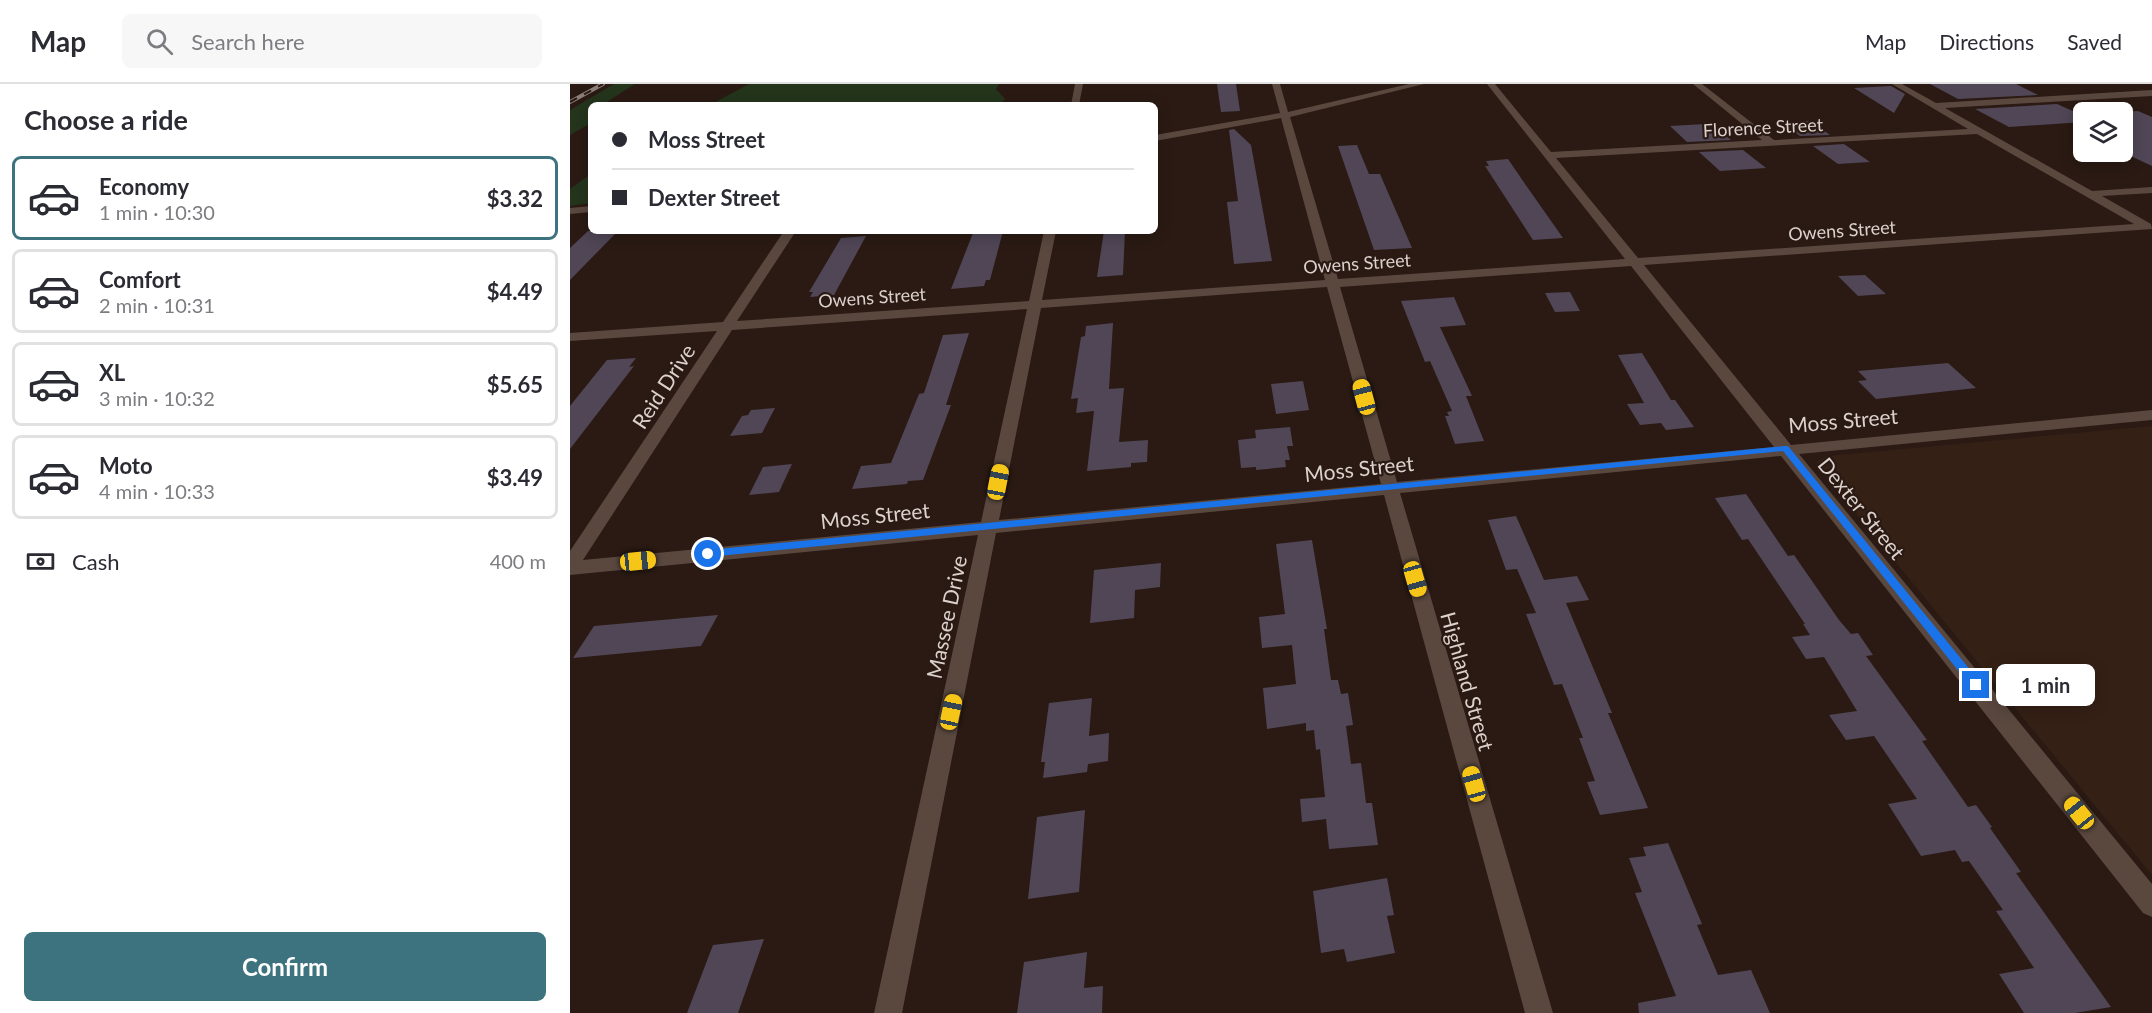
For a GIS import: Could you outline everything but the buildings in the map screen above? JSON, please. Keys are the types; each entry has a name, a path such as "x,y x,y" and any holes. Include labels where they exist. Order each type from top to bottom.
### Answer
{"street":[{"path":"1076,102 1079,84"},
{"name":"Highland Street","path":"1276,84 1539,1013"},
{"path":"1158,137 1285,116 1420,84"},
{"name":"Dexter Street","path":"1491,84 2152,904"},
{"path":"1697,84 1772,143"},
{"path":"1896,84 2150,228"},
{"path":"2117,84 2152,99"},
{"path":"1934,106 2152,93"},
{"name":"Florence Street","path":"1550,155 1979,131"},
{"path":"2090,194 2152,190"},
{"path":"570,212 588,209"},
{"name":"Owens Street","path":"570,337 2150,228"},
{"name":"Reid Drive","path":"570,566 788,234"},
{"name":"Massee Drive","path":"888,1013 1049,234"},
{"name":"Moss Street","path":"570,566 1785,448 2152,415"}],"shaded area":[{"path":"2152,426 2152,875 1816,465 1819,460 1827,456"}],"green space":[{"path":"614,84 635,84 607,102 588,102 588,125 570,135 570,110"},
{"path":"749,84 999,84 996,89 1005,99 1002,102 716,102"},
{"path":"588,176 588,203 570,206 570,189"}],"railway":[{"path":"570,102 603,84"}],"route":[{"path":"708,554 1785,448 1976,685"}]}
